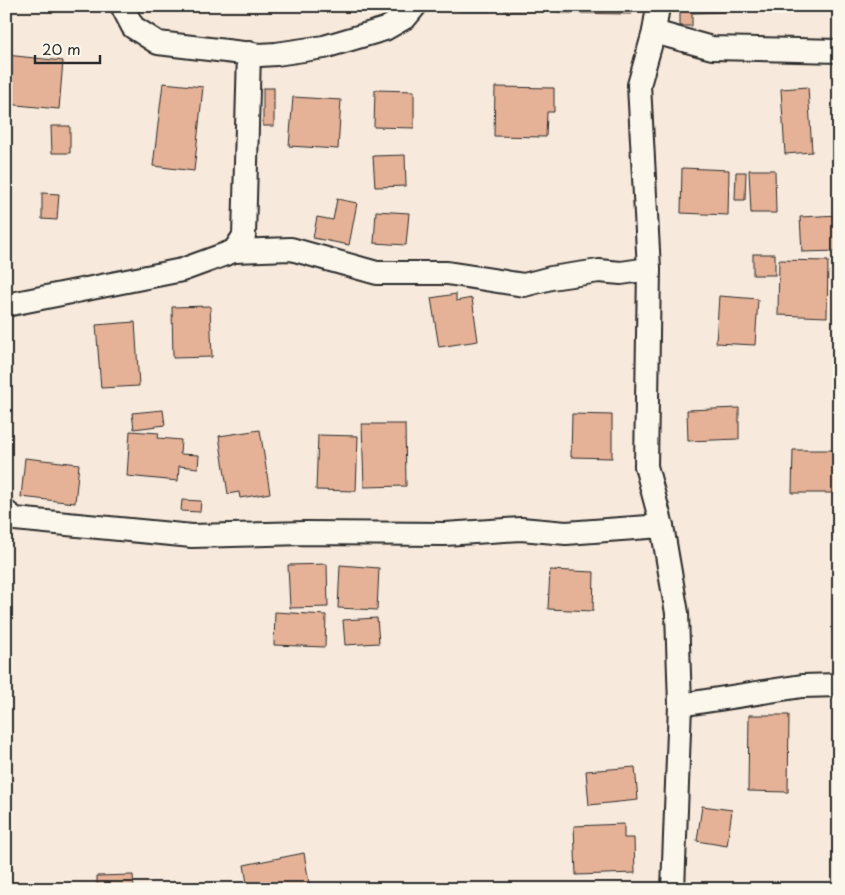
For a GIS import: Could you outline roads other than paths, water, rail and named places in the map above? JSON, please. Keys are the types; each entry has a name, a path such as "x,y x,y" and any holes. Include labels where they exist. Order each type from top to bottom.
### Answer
{"street":[{"path":"122,6 133,27 158,43 249,53 276,54 324,47 385,29 406,17 415,6"},
{"path":"658,6 654,32 639,85 649,269 646,466 662,526 677,613 680,705 673,889"},
{"path":"654,32 712,48 839,52"},
{"path":"234,251 244,236 249,53"},
{"path":"6,305 182,270 234,251 291,250 377,273 448,274 524,285 551,278 599,271 621,273 649,269"},
{"path":"6,512 14,519 192,536 445,534 521,529 566,534 662,526"},
{"path":"680,705 802,686 839,685"}]}
